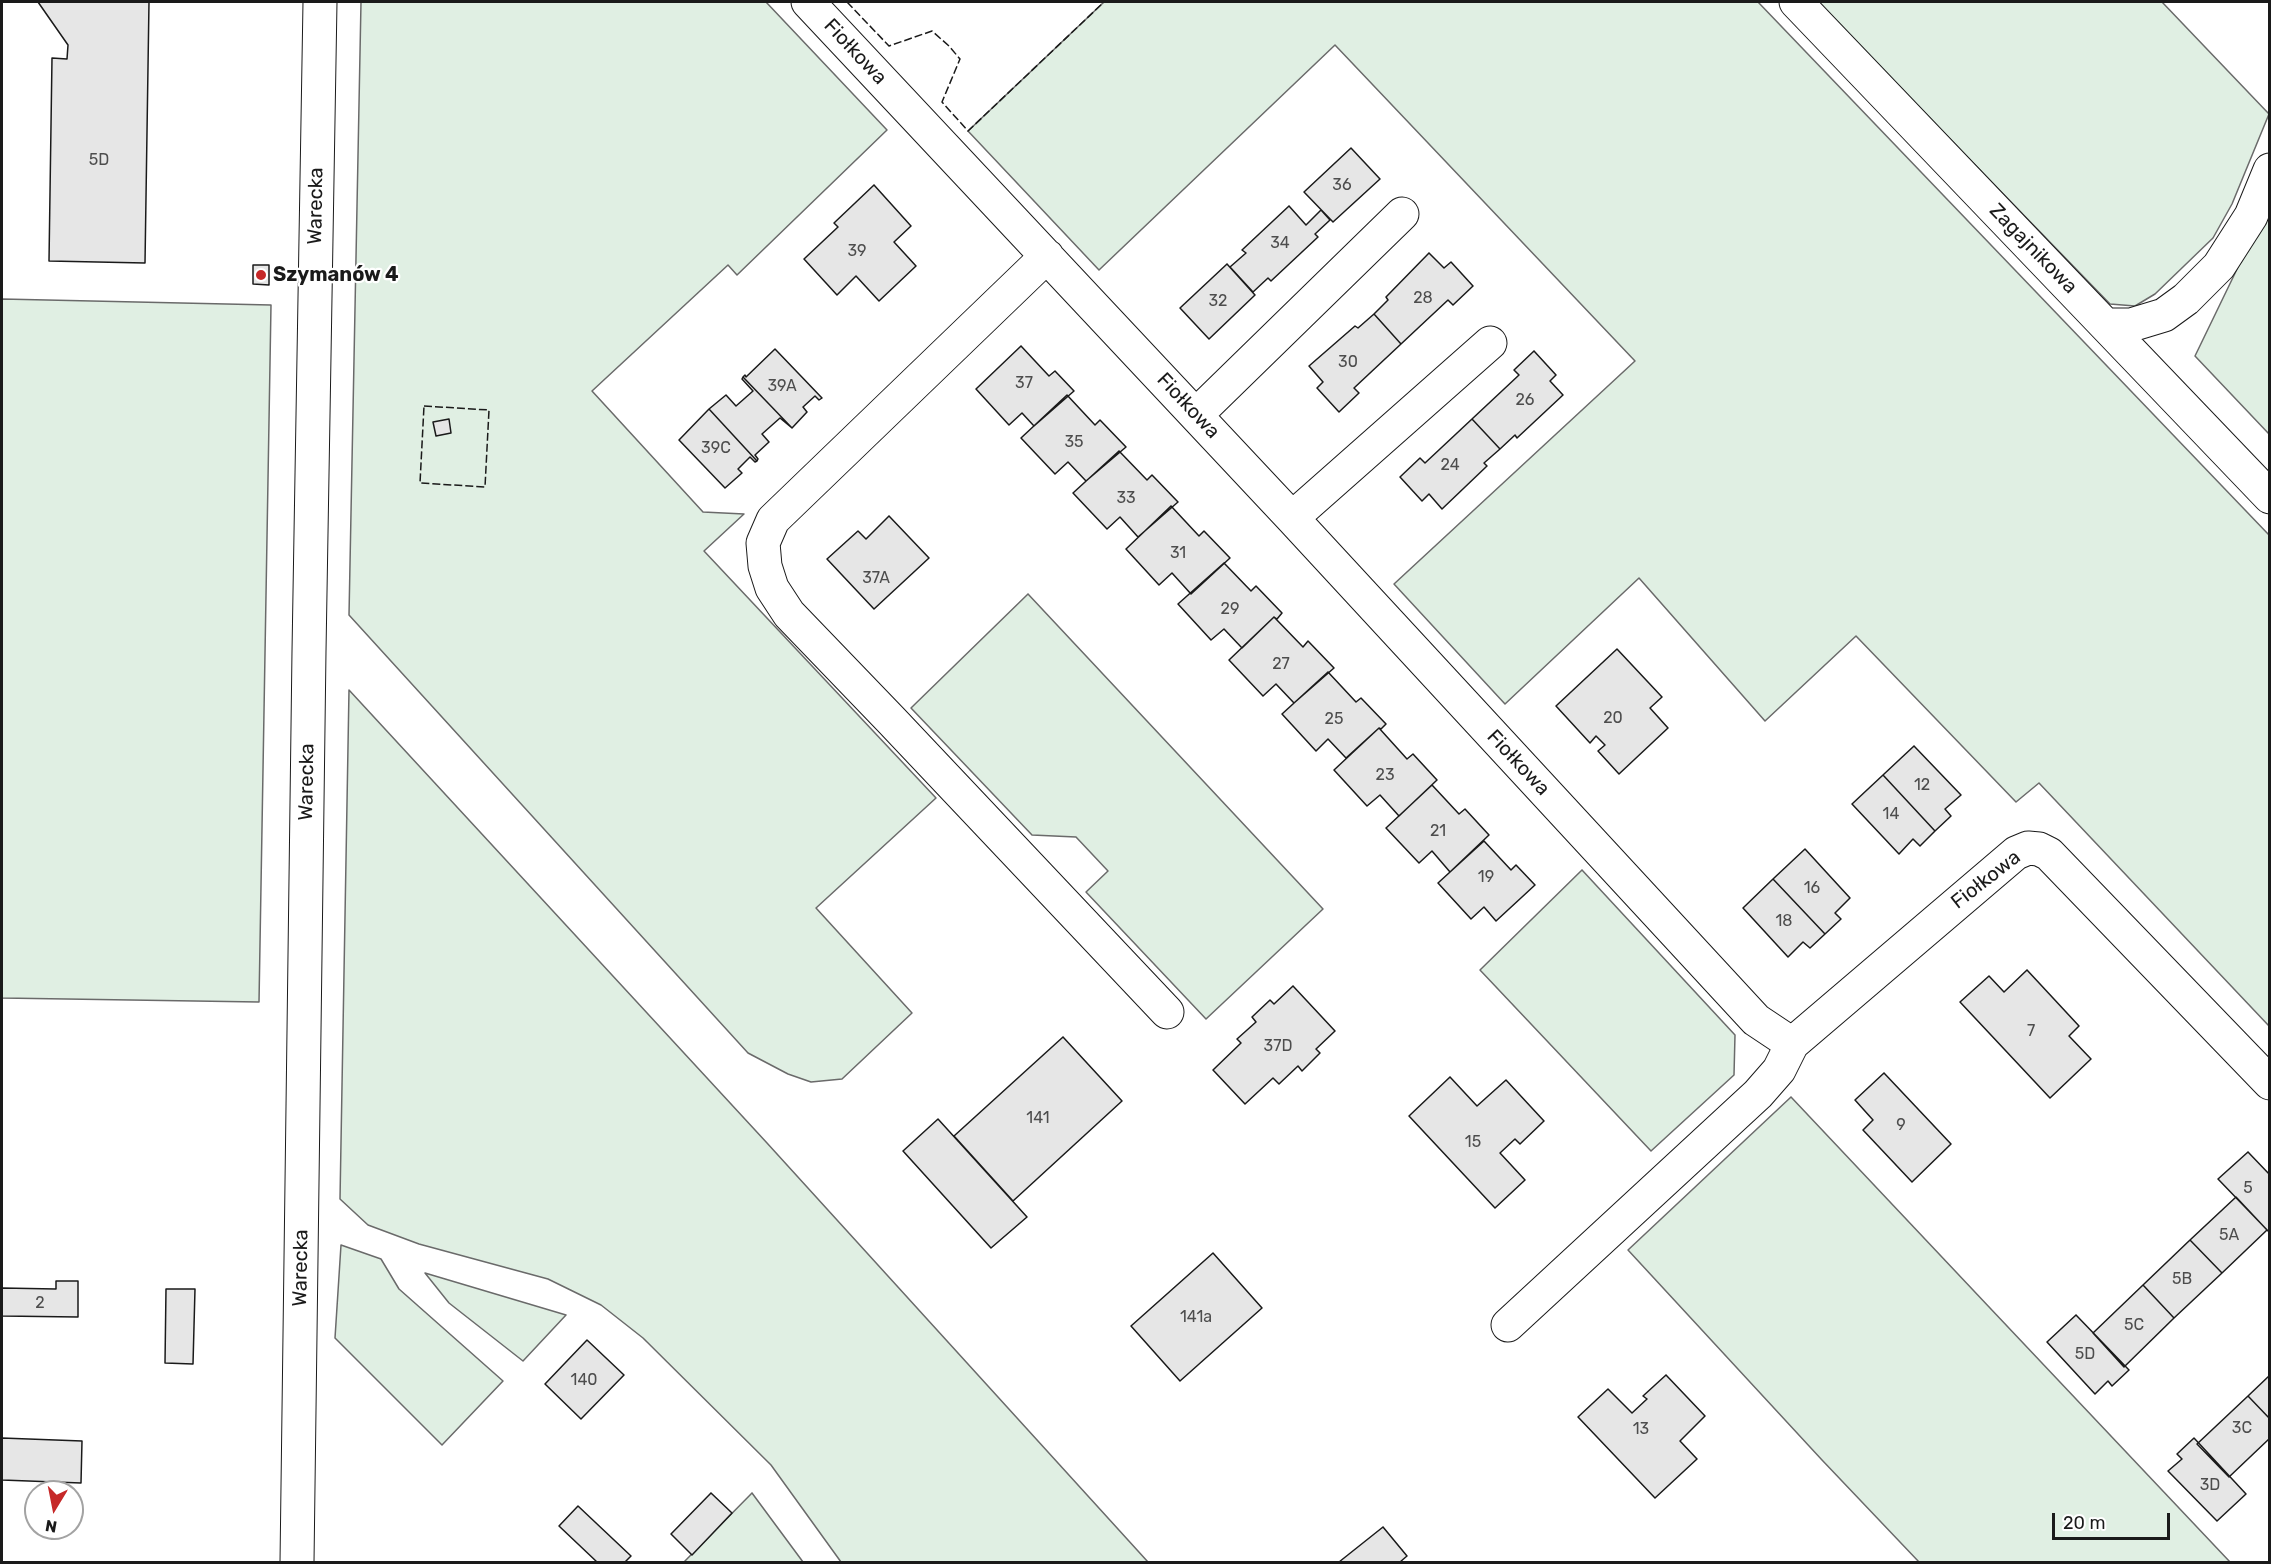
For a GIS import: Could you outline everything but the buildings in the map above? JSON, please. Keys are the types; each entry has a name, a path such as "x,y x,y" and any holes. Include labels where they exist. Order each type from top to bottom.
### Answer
{"street":[{"name":"Warecka","path":"297,1563 320,2"},
{"name":"Fiołkowa","path":"808,2 1292,518 1756,1020 1792,1044 2016,853 2028,849 2039,849 2049,854 2270,1083"},
{"name":"Zagajnikowa","path":"1796,2 2270,497"},
{"path":"2107,325 2131,326 2164,315 2186,299 2219,266 2251,216 2270,170"},
{"path":"1196,415 1402,214"},
{"path":"1047,256 773,520 763,543 765,566 772,588 789,614 1167,1012"},
{"path":"1292,518 1490,343"},
{"path":"1509,1325 1758,1094 1779,1070 1792,1044"}],"green space":[{"path":"361,2 766,2 887,130 737,275 728,265 592,391 703,512 744,514 704,551 936,798 816,908 912,1013 842,1079 811,1082 788,1074 748,1053 349,615"},
{"path":"1104,2 1758,2 2269,535 2269,1026 2039,783 2016,802 1856,636 1765,721 1639,578 1505,704 1394,584 1635,361 1335,45 1099,270 968,131"},
{"path":"1817,2 2162,2 2269,114 2232,204 2213,238 2155,294 2135,306 2110,304"},
{"path":"2269,203 2269,434 2195,356"},
{"path":"2,299 271,305 259,1002 2,998"},
{"path":"1028,594 1323,909 1206,1019 1086,892 1108,871 1076,837 1032,835 911,708"},
{"path":"349,690 767,1143 1148,1562 841,1562 771,1465 643,1338 601,1305 548,1279 419,1244 368,1225 340,1199"},
{"path":"1582,870 1735,1035 1734,1075 1651,1151 1480,970"},
{"path":"1791,1097 2230,1562 1919,1562 1822,1460 1628,1250"},
{"path":"341,1245 381,1259 399,1289 503,1381 442,1445 335,1338"},
{"path":"425,1273 566,1315 523,1361 449,1303"},
{"path":"752,1493 803,1562 684,1562"}],"fence":[{"path":"847,2 889,46 932,31 949,46 960,59 942,102 968,131 1104,2"},
{"path":"424,406 489,410 485,487 420,483 424,406"}],"place":[{"name":"Szymanów 4","path":"261,275"}]}
